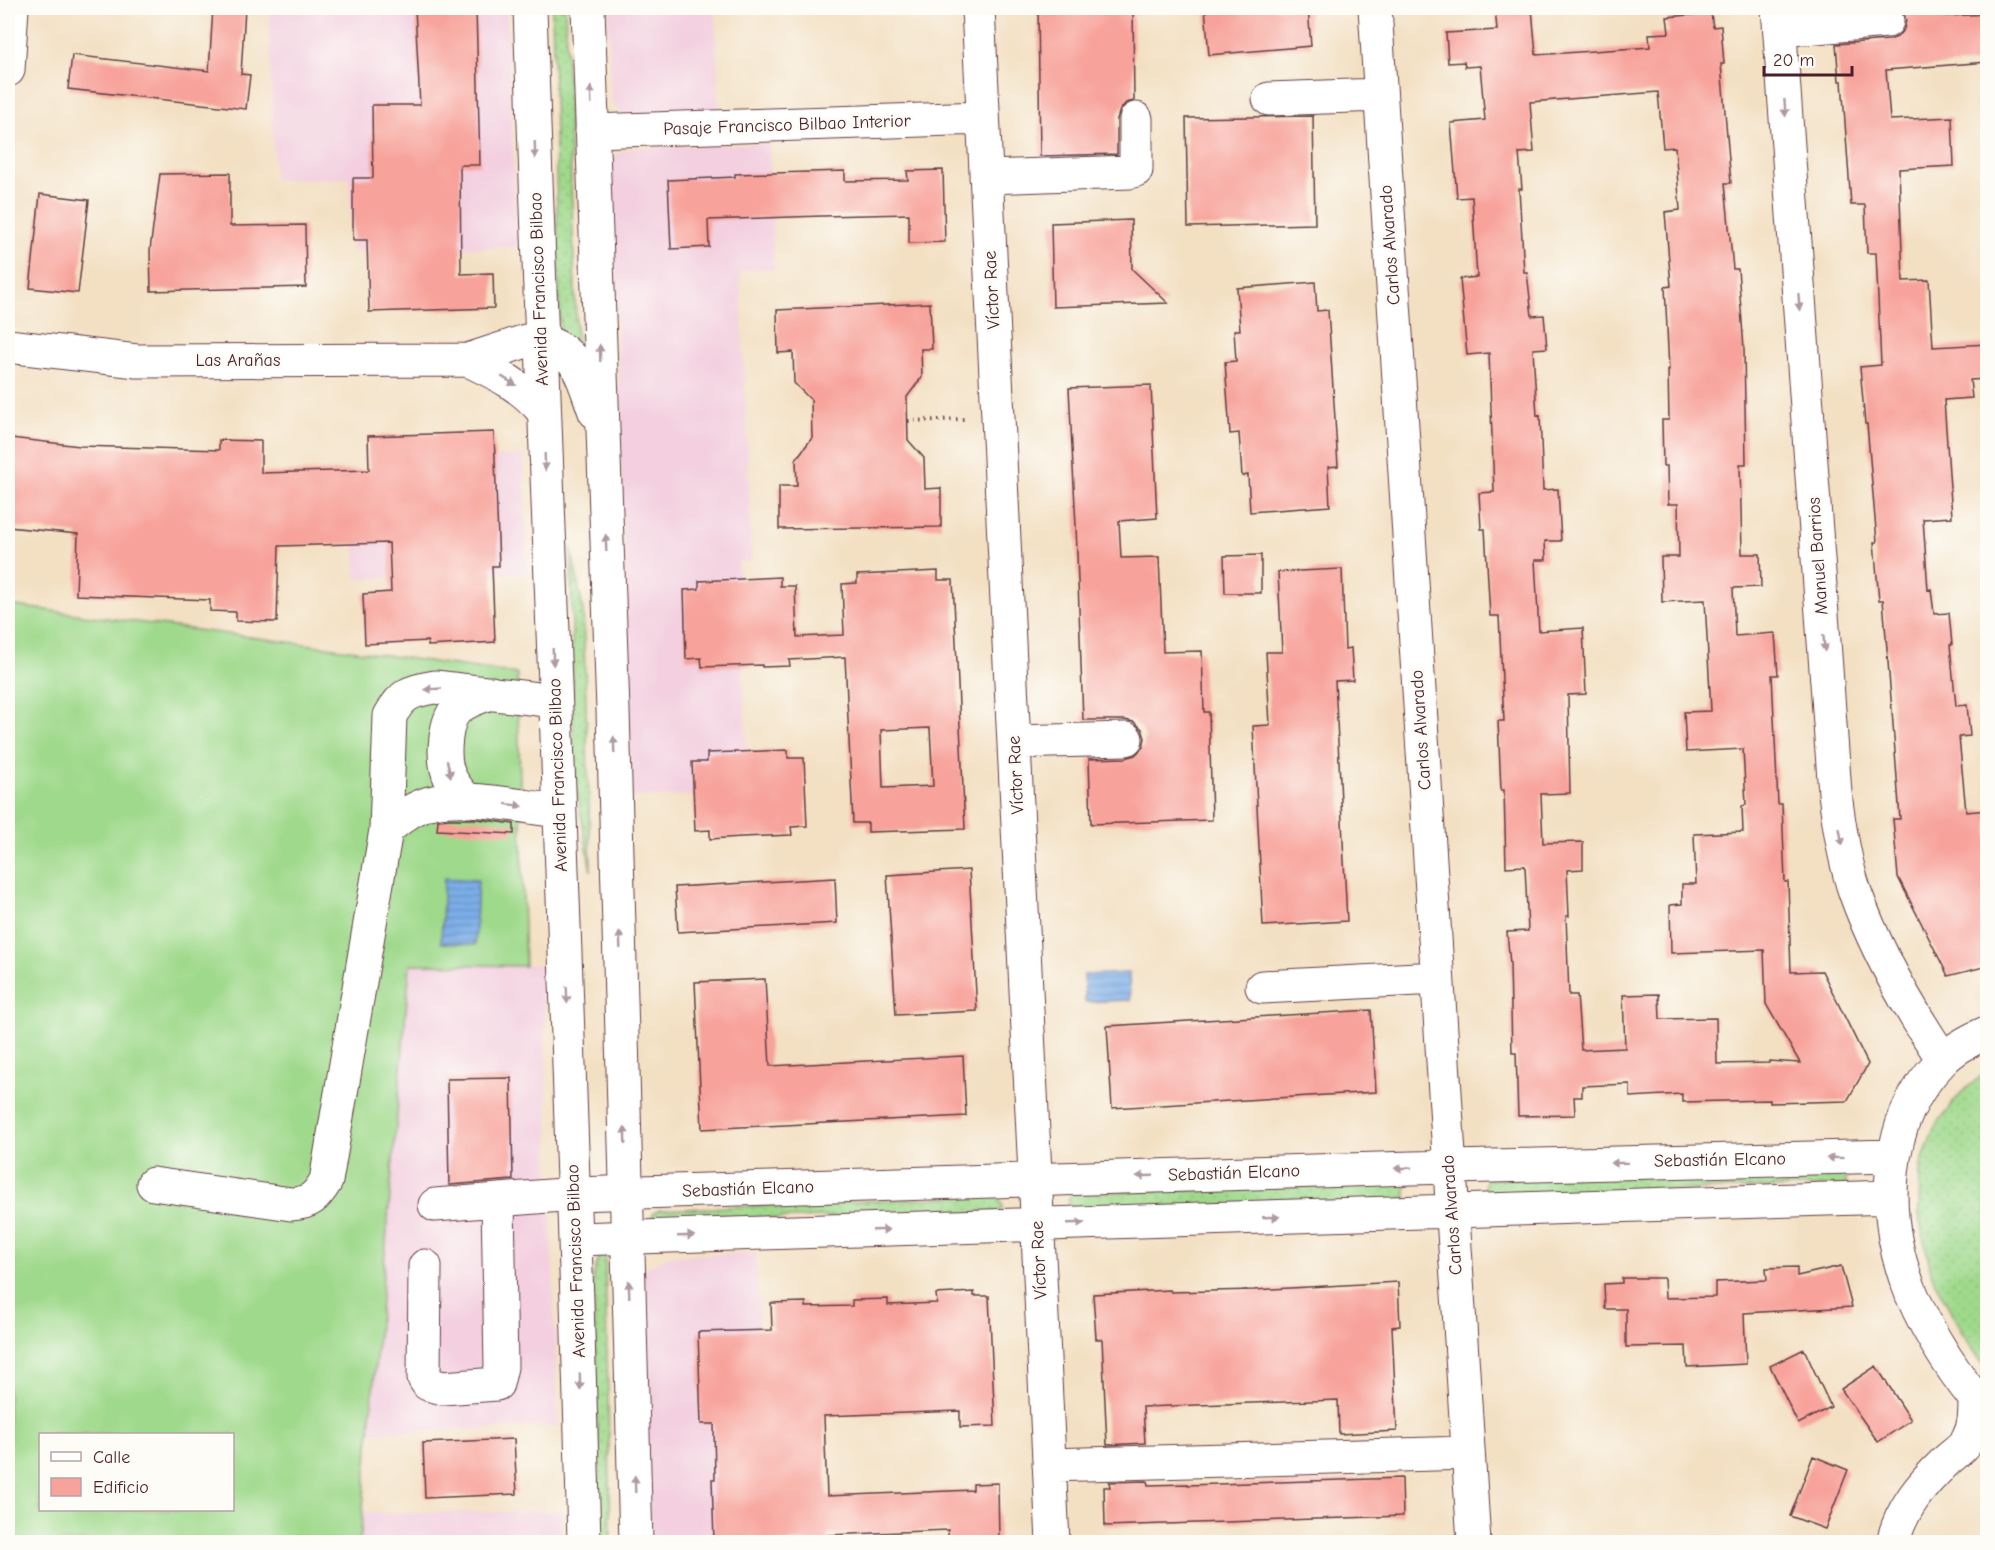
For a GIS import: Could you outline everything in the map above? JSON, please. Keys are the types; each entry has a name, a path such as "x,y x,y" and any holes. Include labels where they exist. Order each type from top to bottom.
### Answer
{"street":[{"path":"8,69 12,8"},
{"name":"Avenida Francisco Bilbao","path":"530,8 543,411 576,1239 584,1542"},
{"path":"588,8 613,710 636,1542"},
{"name":"Víctor Rae","path":"978,8 1053,1542"},
{"name":"Carlos Alvarado","path":"1375,8 1474,1542"},
{"name":"Manuel Barrios","path":"1887,21 1779,19 1832,757 1839,825 1844,855 1855,892 1882,955 1920,1024 1943,1059"},
{"path":"1269,99 1380,95"},
{"name":"Pasaje Francisco Bilbao Interior","path":"592,131 983,118"},
{"path":"986,177 1136,170 1136,119"},
{"path":"541,340 561,349 572,360 581,376 603,433"},
{"name":"Las Arañas","path":"8,346 137,361 468,360 526,341 541,340"},
{"name":"Las Arañas","path":"468,360 496,373 530,394 543,411"},
{"path":"153,1184 291,1204 303,1203 317,1195 326,1181 386,830 390,716 399,700 415,690 435,687 555,701"},
{"path":"468,801 456,789 447,769 446,733 454,712 459,707 491,693"},
{"path":"1014,742 1126,738"},
{"path":"386,830 404,814 435,801 468,801 559,811"},
{"path":"1262,987 1437,978"},
{"path":"1893,1542 1896,1528 1909,1503 1937,1470 1978,1440 1975,1422 1981,1406 1939,1347 1912,1296 1898,1251 1893,1224 1891,1197 1893,1156 1907,1111 1930,1073 1943,1059 1988,1032"},
{"name":"Sebastián Elcano","path":"435,1205 574,1194 1893,1156"},
{"path":"576,1239 1891,1197"},
{"path":"425,1266 424,1378 428,1384 443,1388 496,1384 501,1366 498,1200"},
{"path":"1049,1465 1468,1454"}],"path":[{"path":"908,421 971,419"}],"shaded area":[{"path":"269,8 507,8 517,247 352,251 349,178 274,180"},
{"path":"608,8 715,8 719,111 620,113 611,101"},
{"path":"769,143 774,269 740,271 752,561 738,562 749,794 631,797 612,166 614,159 621,151 635,148"},
{"path":"524,455 527,573 356,579 353,501 486,457"},
{"path":"410,964 543,965 558,1427 369,1432"},
{"path":"756,1253 768,1542 650,1542 641,1277 646,1268 669,1256"},
{"path":"562,1511 563,1542 360,1542 362,1513"}],"green space":[{"path":"552,8 565,8 577,348 560,337"},
{"path":"571,547 583,610 591,871 574,775"},
{"path":"8,605 517,674 525,966 410,964 360,1542 8,1542"},
{"path":"1987,1071 1987,1371 1962,1332 1932,1276 1919,1217 1920,1168 1934,1128 1960,1094"},
{"path":"1846,1167 1846,1186 1485,1195 1484,1190 1487,1179"},
{"path":"1406,1183 1406,1202 1072,1210 1068,1200 1071,1195 1079,1193"},
{"path":"983,1196 999,1199 1003,1208 998,1212 656,1222 652,1217 659,1210"},
{"path":"600,1254 605,1255 611,1542 601,1542 593,1276"}],"water":[{"path":"444,878 478,880 475,945 441,943"},
{"path":"1129,973 1130,1000 1085,1002 1084,975"}],"building":[{"path":"213,8 245,8 241,74 250,75 246,109 68,89 72,55 209,71"},
{"path":"415,8 476,8 480,165 460,165 461,274 493,273 494,308 369,312 367,240 353,240 353,178 373,178 372,105 420,105"},
{"path":"1038,8 1133,8 1134,101 1126,103 1117,119 1117,154 1040,156"},
{"path":"1205,8 1308,8 1311,46 1209,55"},
{"path":"1495,8 1532,8 1536,55 1650,47 1649,34 1669,33 1667,17 1711,13 1713,27 1721,26 1724,64 1721,64 1731,183 1725,183 1733,269 1738,269 1744,349 1746,464 1740,464 1742,554 1760,554 1761,587 1733,588 1735,636 1775,633 1778,675 1772,675 1778,804 1782,804 1785,882 1788,882 1791,972 1822,971 1868,1064 1847,1101 1682,1102 1682,1094 1630,1097 1630,1084 1582,1086 1582,1097 1574,1097 1575,1115 1518,1116 1516,1053 1512,1053 1507,932 1528,931 1525,866 1506,867 1504,790 1501,790 1498,721 1504,721 1499,616 1490,616 1485,529 1481,529 1479,493 1494,492 1489,353 1467,355 1460,279 1477,277 1472,197 1457,198 1451,123 1485,120 1480,66 1465,67 1464,62 1448,63 1446,33 1497,30","holes":["1658,92 1663,148 1675,147 1680,210 1665,212 1671,286 1665,287 1669,420 1662,420 1663,466 1667,466 1668,504 1678,504 1679,557 1661,557 1662,602 1705,600 1711,711 1684,712 1686,752 1743,749 1746,805 1742,806 1743,832 1694,834 1696,884 1682,884 1682,904 1670,905 1671,953 1764,950 1766,1004 1800,1063 1769,1061 1769,1063 1717,1064 1716,1018 1660,1019 1659,994 1623,995 1625,1048 1581,1050 1577,995 1569,995 1566,916 1569,916 1567,870 1583,869 1583,842 1543,843 1541,794 1570,793 1568,695 1586,694 1583,628 1539,631 1535,560 1546,560 1545,541 1561,541 1558,489 1543,490 1540,415 1537,416 1533,349 1547,348 1544,315 1532,316 1527,272 1524,272 1519,153 1534,152 1530,102"]},
{"path":"1899,8 1946,8 1947,16 1988,14 1988,62 1886,70 1890,120 1952,117 1954,166 1899,169 1903,281 1929,280 1933,347 1988,344 1988,379 1970,380 1972,398 1944,400 1952,517 1923,519 1928,590 1931,589 1934,614 1949,613 1956,706 1967,705 1970,736 1959,737 1966,812 1988,810 1988,966 1948,976 1898,877 1893,819 1900,819 1892,711 1883,600 1879,600 1874,542 1877,542 1860,367 1881,365 1876,253 1867,253 1865,205 1851,205 1842,81 1839,81 1836,44 1889,40 1897,37 1904,29 1906,20 1903,11"},
{"path":"1313,116 1315,224 1188,227 1186,118"},
{"path":"943,170 945,242 909,243 909,214 822,216 708,220 709,247 671,249 668,180 735,177 735,174 845,171 845,181 908,180 907,171"},
{"path":"230,173 230,226 305,225 306,287 151,291 150,250 160,174"},
{"path":"40,194 89,200 78,293 30,288"},
{"path":"1131,220 1132,269 1168,303 1053,307 1051,223"},
{"path":"1315,282 1317,311 1328,310 1338,466 1328,467 1330,506 1250,512 1248,475 1242,476 1239,433 1230,434 1225,362 1236,361 1234,330 1240,330 1237,288"},
{"path":"930,303 932,349 921,349 922,377 907,397 908,440 924,458 925,489 941,488 941,527 779,529 779,486 797,486 796,459 812,438 811,400 794,383 793,352 778,353 777,310"},
{"path":"1151,385 1157,518 1119,521 1121,558 1159,557 1163,652 1202,651 1204,712 1209,712 1212,820 1091,824 1089,759 1126,758 1135,755 1143,747 1145,738 1142,729 1134,722 1083,720 1069,388"},
{"path":"494,432 499,566 492,566 495,642 428,646 428,641 365,644 363,594 391,592 389,543 279,546 277,622 236,621 236,612 210,611 210,600 76,595 78,534 8,527 8,441 11,441 11,438 80,446 219,450 219,440 261,441 261,473 369,470 368,436"},
{"path":"1261,555 1261,593 1225,593 1224,556"},
{"path":"1342,569 1345,649 1351,648 1353,680 1335,681 1347,921 1263,926 1253,726 1270,725 1266,652 1282,652 1278,572"},
{"path":"938,571 938,580 953,580 965,829 868,832 868,823 853,823 845,657 789,660 790,666 762,667 762,665 702,667 701,658 686,659 684,590 699,589 699,581 780,577 780,586 795,586 797,637 844,635 842,584 857,583 857,575","holes":["930,728 933,786 883,788 881,730"]},
{"path":"788,750 788,758 804,758 807,826 791,827 792,835 710,839 710,830 695,831 692,762 707,762 707,753"},
{"path":"478,819 514,824 514,834 437,830 438,820"},
{"path":"969,870 977,1011 896,1015 887,875"},
{"path":"835,878 837,923 678,932 675,887"},
{"path":"765,979 770,1066 963,1056 966,1116 702,1129 695,982"},
{"path":"1371,1010 1376,1092 1112,1108 1107,1026"},
{"path":"511,1078 513,1180 449,1185 447,1079"},
{"path":"1841,1266 1852,1307 1744,1313 1746,1364 1687,1367 1686,1346 1626,1347 1626,1309 1605,1309 1604,1284 1622,1283 1622,1278 1664,1278 1665,1298 1715,1297 1715,1282 1767,1280 1766,1268 1797,1267 1797,1276"},
{"path":"1398,1282 1400,1326 1392,1327 1397,1431 1339,1434 1338,1400 1143,1407 1145,1443 1107,1445 1102,1339 1096,1339 1093,1294 1170,1290 1171,1292 1254,1290"},
{"path":"974,1292 974,1296 989,1296 995,1426 960,1427 960,1411 824,1416 827,1496 973,1490 973,1484 998,1483 999,1542 948,1542 948,1530 828,1535 828,1542 714,1542 712,1479 715,1479 714,1424 701,1424 698,1332 772,1330 771,1303 806,1302 806,1307 852,1306 852,1300 888,1299 888,1305 937,1303 936,1294"},
{"path":"1804,1349 1831,1407 1798,1424 1770,1366"},
{"path":"1876,1366 1911,1420 1878,1442 1841,1389"},
{"path":"514,1439 517,1494 425,1498 423,1443"},
{"path":"1813,1456 1848,1470 1825,1529 1790,1516"},
{"path":"1402,1478 1403,1516 1105,1526 1104,1487 1110,1487 1109,1482 1147,1481 1148,1485 1188,1485"}]}
